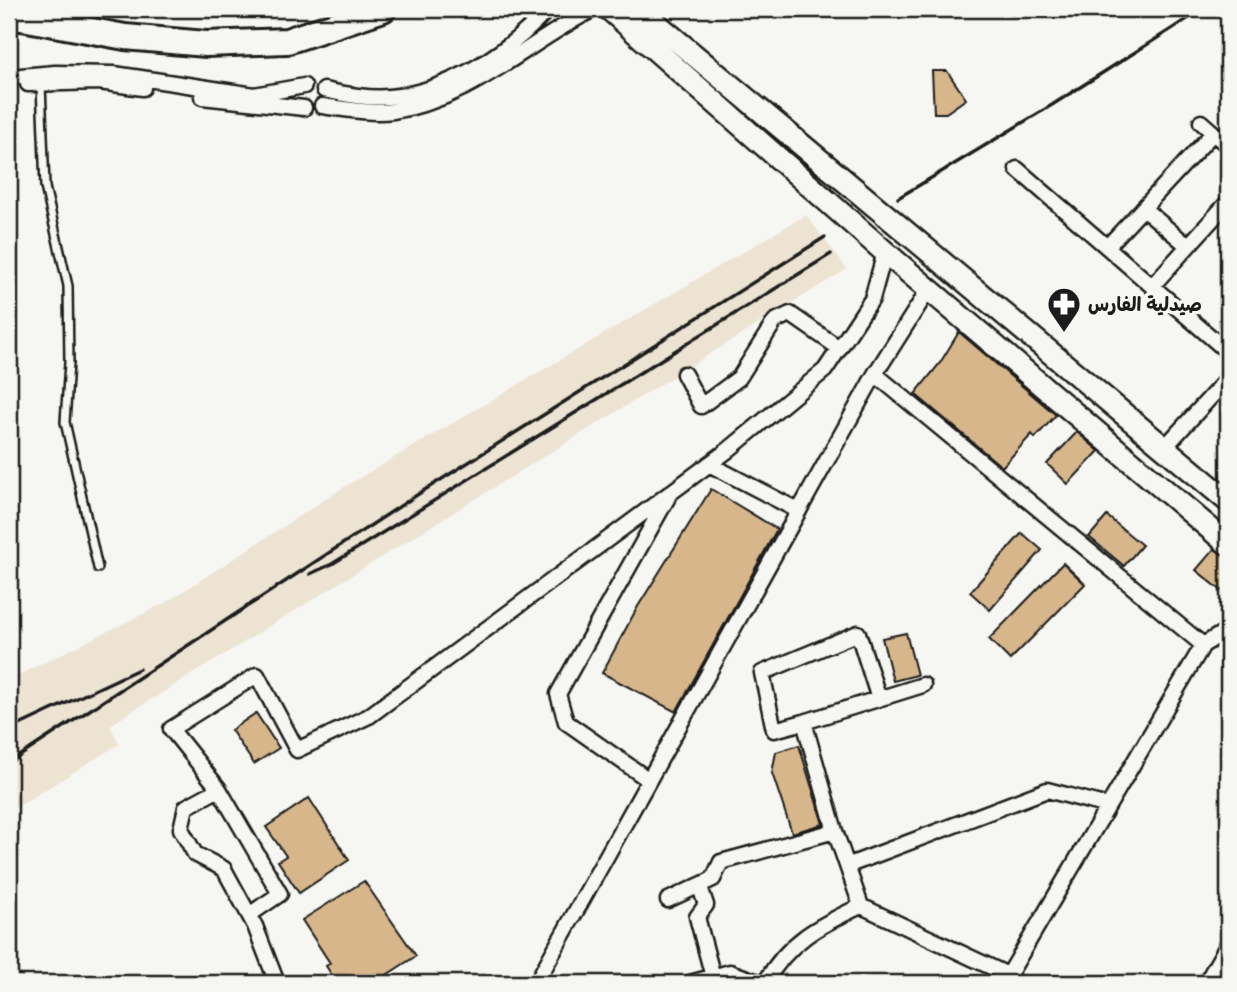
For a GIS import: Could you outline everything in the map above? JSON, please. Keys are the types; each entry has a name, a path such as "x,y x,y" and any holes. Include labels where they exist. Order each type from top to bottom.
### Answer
{"highway":[{"path":"9,18 125,37 206,44 287,41 383,9"}],"main road":[{"path":"609,9 885,252 1228,544"},
{"path":"639,9 1228,501"}],"street":[{"path":"9,76 55,73 114,74 254,95 315,83 324,90 365,97 389,97 427,89 471,69 514,41 548,9"},
{"path":"9,86 99,82 226,101 304,108 310,111 322,106 391,111 431,103 478,82 560,26 594,9"},
{"path":"304,86 299,97 304,108"},
{"path":"322,106 326,101 324,90"},
{"path":"1201,122 1228,146"},
{"path":"1107,247 1213,133"},
{"path":"1017,169 1228,352"},
{"path":"1152,286 1228,202"},
{"path":"1143,208 1188,246"},
{"path":"249,915 281,894 219,789 171,729 257,675 297,750 369,716 709,464 825,370 872,299 885,252"},
{"path":"536,983 875,374 929,289"},
{"path":"684,374 701,405 739,378 775,321 790,314 839,348"},
{"path":"875,374 1203,645"},
{"path":"1165,447 1228,378"},
{"path":"709,464 799,511"},
{"path":"649,780 566,722 558,694 670,493"},
{"path":"804,722 835,831 862,906 1006,979 1203,645 1228,630"},
{"path":"879,699 858,633 762,673 774,730 804,722 879,699 923,685"},
{"path":"219,789 186,807 181,829 195,854 224,869 249,915 277,983"},
{"path":"849,866 1047,790 1108,806"},
{"path":"668,900 713,879 721,862 835,831"},
{"path":"700,887 706,905 697,917 713,977"},
{"path":"690,983 730,972 763,983 776,964 814,927 862,906"},
{"path":"1206,983 1223,963 1228,944"}],"lane":[{"path":"41,83 45,187 68,286 69,362 65,422 98,568"}],"shaded area":[{"path":"806,215 847,269 110,725 119,744 9,812 9,680 167,602 341,489"}],"building":[{"path":"932,71 947,71 966,99 946,113 934,113"},
{"path":"959,332 1056,415 1035,438 1032,434 1002,467 915,394 940,363"},
{"path":"1077,432 1099,451 1068,484 1047,464"},
{"path":"711,489 777,529 676,712 602,673 637,608"},
{"path":"1107,516 1142,545 1124,566 1089,537"},
{"path":"1022,533 1042,550 990,610 970,592"},
{"path":"1214,549 1228,557 1228,583 1222,591 1196,570"},
{"path":"1063,563 1085,584 1010,660 989,639"},
{"path":"906,633 917,675 893,681 882,638"},
{"path":"256,713 279,748 254,764 231,730"},
{"path":"799,745 823,824 792,833 772,773 776,752"},
{"path":"309,798 349,860 299,893 278,861 286,856 266,827"},
{"path":"364,881 416,956 374,983 337,983 326,966 330,963 302,920"}],"railway":[{"path":"898,198 1203,9"},
{"path":"9,763 423,491 825,237"},
{"path":"310,574 332,564 831,254"},
{"path":"9,730 139,669"}],"place":[{"name":"صيدلية الفارس","path":"1064,334"}]}
